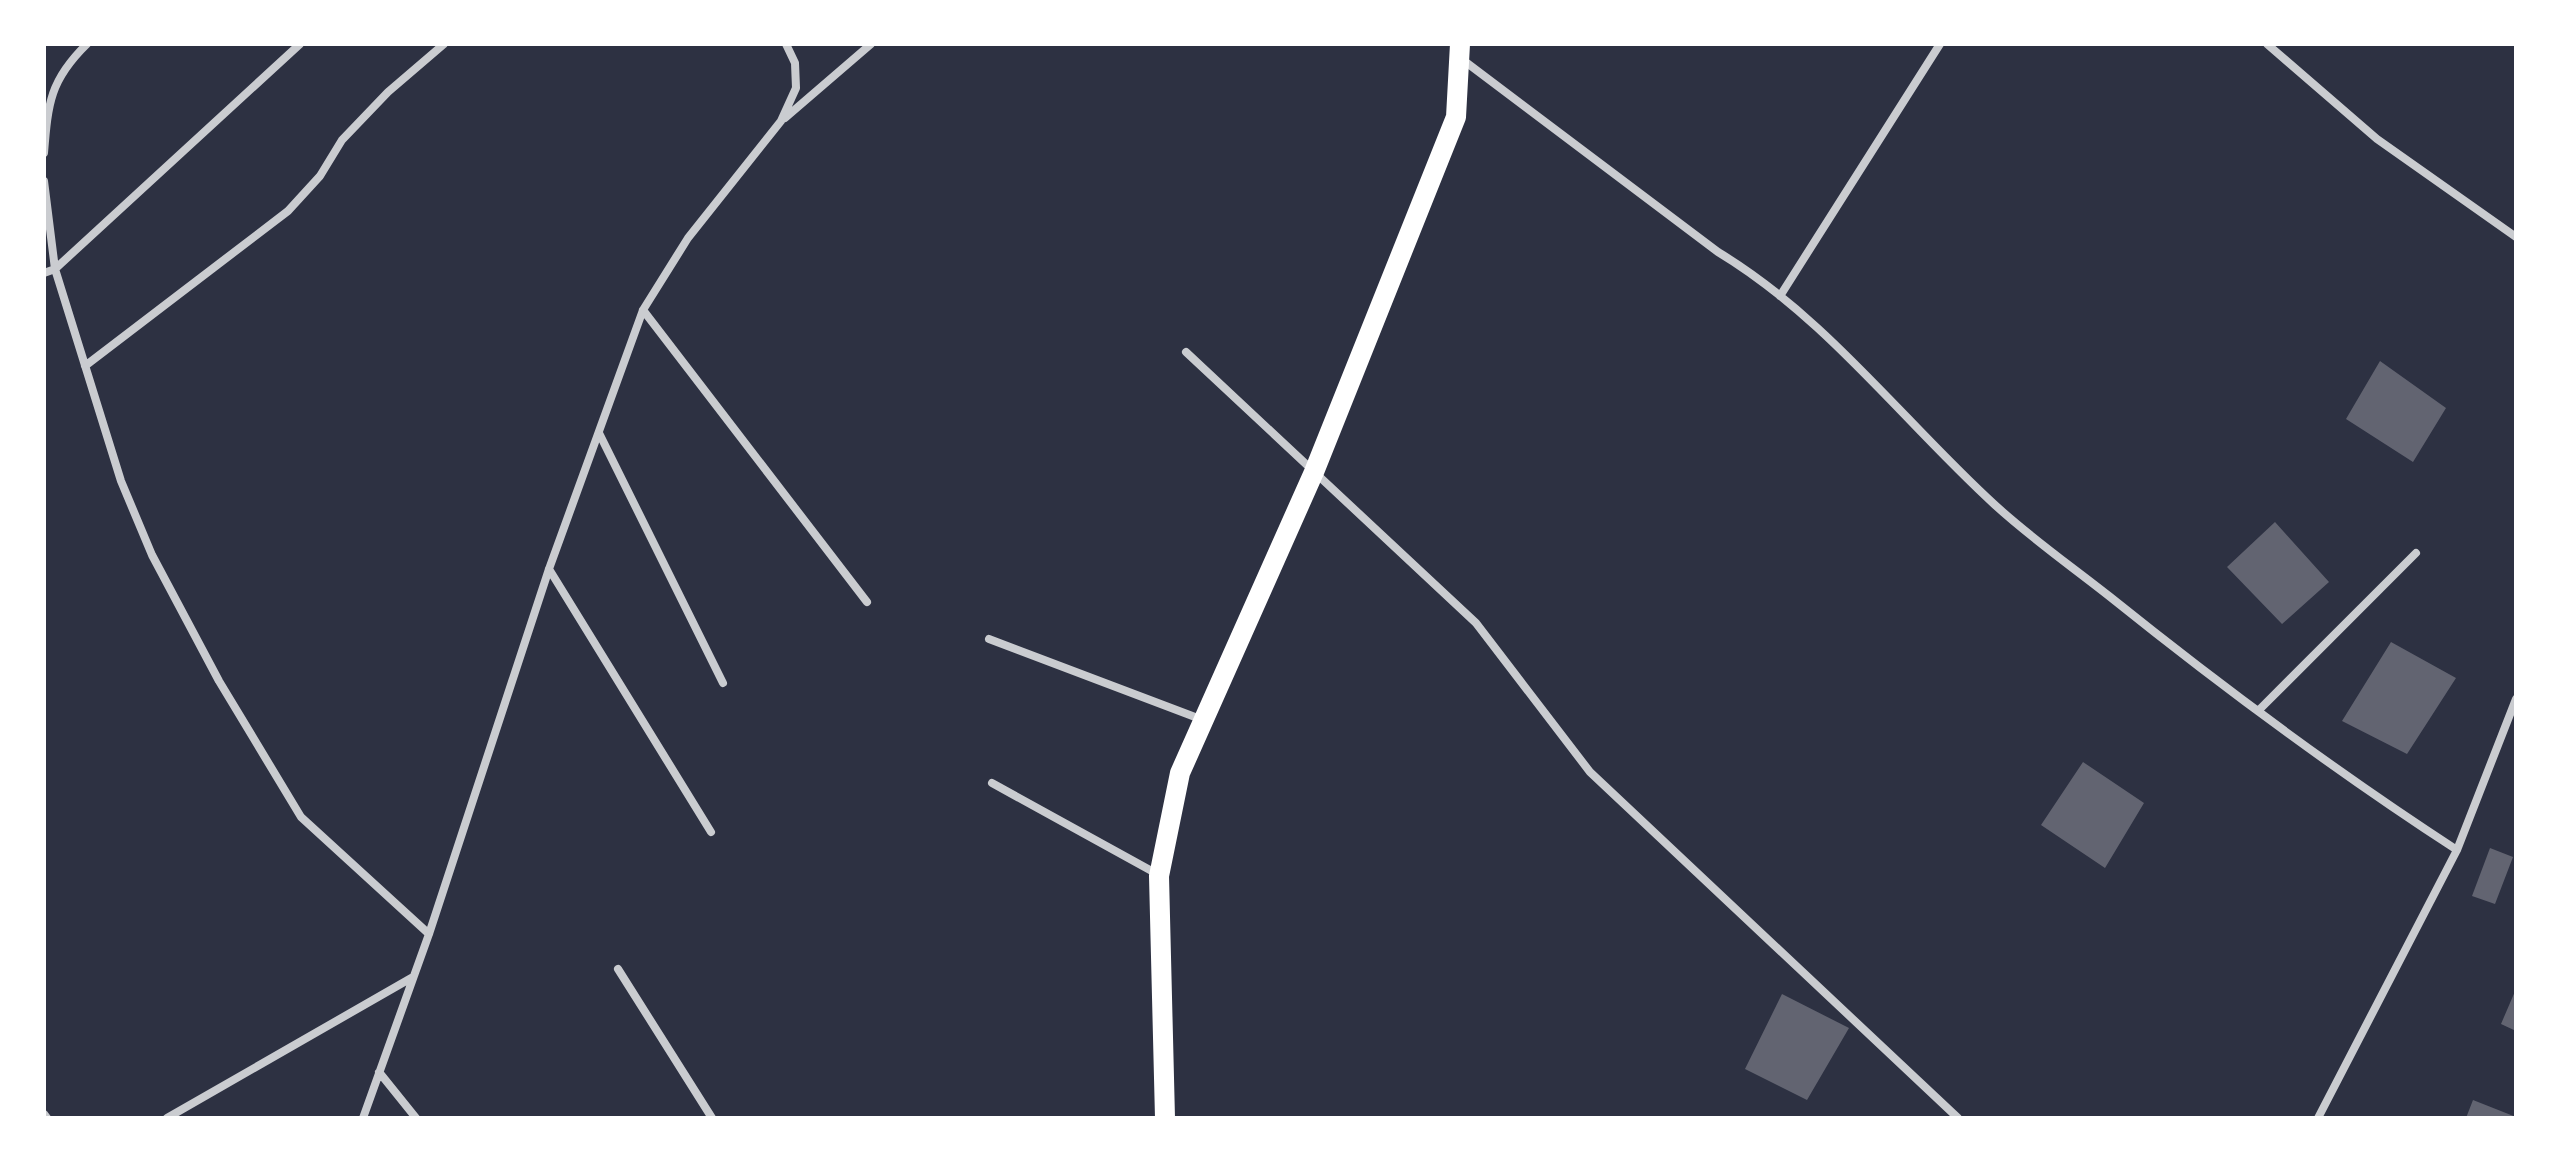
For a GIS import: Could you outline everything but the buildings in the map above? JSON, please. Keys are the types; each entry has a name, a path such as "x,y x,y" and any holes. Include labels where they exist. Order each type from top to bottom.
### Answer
{"main road":[{"path":"1165,1118 1159,876 1180,773 1314,472 1456,117 1460,51"}],"street":[{"path":"48,103 67,63 87,44"},
{"path":"44,273 55,269 300,44"},
{"path":"85,366 288,211 320,176 342,140 388,92 444,44"},
{"path":"781,121 796,88 795,63 786,44"},
{"path":"363,1118 429,934 549,569 643,310 688,238 781,121 871,44"},
{"path":"1780,296 1940,44"},
{"path":"2267,44 2377,139 2516,237"},
{"path":"1460,51 1718,252 1754,274 1780,296 1823,333 1996,506 2165,641 2390,806 2457,850"},
{"path":"44,89 48,103 44,153"},
{"path":"44,181 55,269 121,481 152,555 235,708 301,817 429,934"},
{"path":"643,310 867,602"},
{"path":"1186,352 1476,623 1590,772 1958,1118"},
{"path":"599,433 723,683"},
{"path":"2259,710 2416,553"},
{"path":"549,569 711,832"},
{"path":"989,639 1204,720"},
{"path":"2318,1118 2457,850 2516,699"},
{"path":"992,783 1159,876"},
{"path":"618,969 712,1118"},
{"path":"167,1118 413,977"},
{"path":"379,1072 416,1118"}]}
